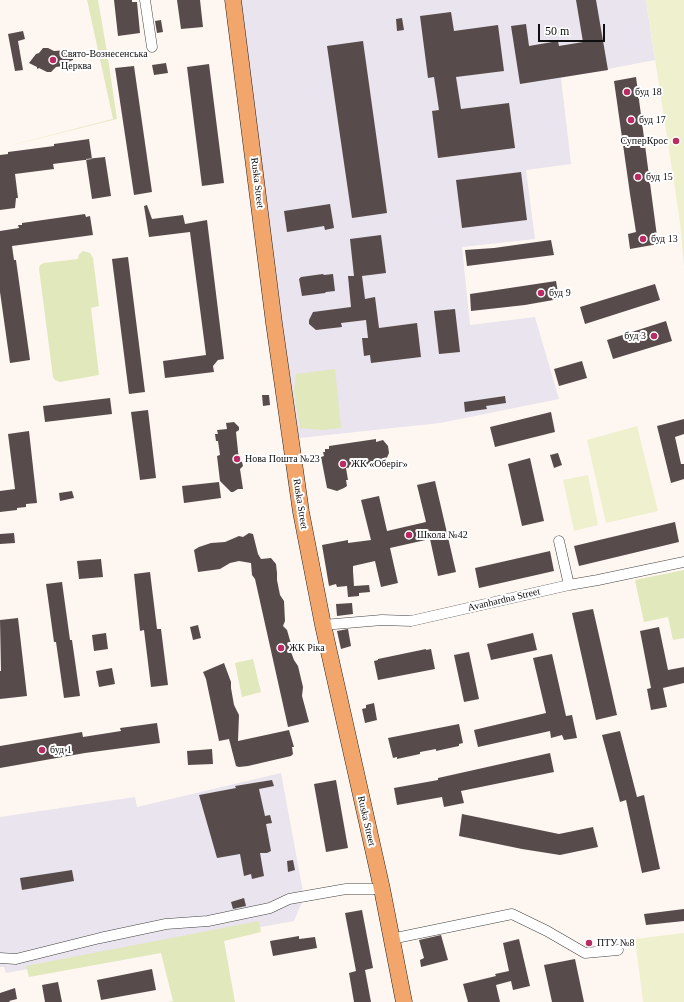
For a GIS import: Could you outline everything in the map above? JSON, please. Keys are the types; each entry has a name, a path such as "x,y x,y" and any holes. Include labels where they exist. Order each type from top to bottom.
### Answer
{"main road":[{"name":"Ruska Street","path":"233,0 290,439 301,512 323,625 382,889 404,1002"}],"street":[{"path":"145,0 152,47"},
{"path":"559,541 568,585"},
{"name":"Avanhardna Street","path":"323,625 382,620 411,620 568,585 684,562"},
{"path":"0,958 16,959 100,938 166,924 208,921 270,908 289,899 346,889 382,889"},
{"path":"391,939 512,914 547,931 585,953 618,950"}],"shaded area":[{"path":"232,0 646,0 655,60 561,78 571,164 526,170 535,239 462,247 470,325 535,317 559,399 440,423 290,439"},
{"path":"281,773 304,897 294,921 6,973 4,967 0,967 0,817 135,797 137,807"}],"green space":[{"path":"87,0 98,0 117,119 0,148 113,119"},
{"name":"СуперКрос","path":"646,0 684,0 684,267 680,222"},
{"path":"83,251 90,253 93,258 99,306 91,308 99,375 60,382 55,380 53,377 39,269 40,265 44,263 78,259 79,254"},
{"path":"335,369 341,428 322,430 300,428 294,392 296,374"},
{"path":"637,426 658,511 606,523 587,440"},
{"path":"588,475 598,525 574,531 563,480"},
{"path":"684,570 684,638 673,640 668,617 644,622 635,580"},
{"path":"253,659 261,692 242,697 235,663"},
{"path":"259,921 261,932 224,941 235,1002 168,1002 173,1001 161,953 29,977 26,966"},
{"path":"684,933 684,1002 643,1002 635,939"}],"building":[{"path":"114,0 132,0 132,2 137,2 140,33 118,36"},
{"path":"177,0 200,0 203,27 181,29"},
{"path":"576,0 596,0 608,70 520,84 511,26 526,24 529,46 558,41 559,46 583,42"},
{"path":"451,12 454,31 498,25 504,71 456,77 461,109 509,103 515,148 438,158 432,111 439,110 434,77 428,78 420,16"},
{"path":"402,18 404,30 397,31 396,19"},
{"path":"161,20 163,32 157,33 155,21"},
{"path":"23,31 25,39 18,41 23,70 15,71 8,34"},
{"path":"363,41 387,213 352,218 327,46"},
{"name":"Свято-Вознесенська Церква","path":"43,48 48,48 54,51 69,50 69,53 73,53 73,60 70,61 71,65 56,67 51,72 47,72 39,68 37,69 37,67 29,63"},
{"path":"166,63 168,73 154,75 152,65"},
{"path":"209,64 224,183 202,186 187,67"},
{"path":"134,66 152,192 134,195 115,68"},
{"path":"636,77 658,244 630,249 628,234 636,232 614,81"},
{"path":"89,139 92,159 53,164 54,169 15,174 18,198 16,198 15,208 0,210 0,155 8,154 8,152 54,146 54,144"},
{"path":"105,157 111,196 92,199 86,159"},
{"path":"521,172 527,220 462,228 456,180"},
{"path":"330,204 334,228 325,230 324,226 287,232 284,211"},
{"path":"147,205 152,219 183,215 185,224 207,220 224,359 218,360 213,366 214,372 165,378 163,361 206,355 190,232 149,237 144,206"},
{"path":"85,214 86,217 90,216 93,235 12,246 14,260 16,260 30,360 10,363 0,292 0,231 19,228 18,225 22,225 22,223"},
{"path":"381,235 386,273 362,276 365,299 375,297 379,328 417,323 421,357 371,363 370,355 364,356 362,338 368,338 366,320 341,323 342,327 316,330 309,324 309,320 313,312 351,307 348,276 354,276 350,239"},
{"path":"551,240 554,255 467,266 465,250 494,248"},
{"path":"128,257 145,392 129,394 112,259"},
{"path":"333,274 335,291 302,296 299,279 301,277"},
{"path":"556,281 559,299 525,305 471,311 470,294"},
{"path":"655,284 660,300 585,324 580,307"},
{"path":"455,309 460,352 439,354 434,311"},
{"path":"666,321 672,341 613,359 607,340"},
{"path":"582,361 587,378 559,386 554,369"},
{"path":"262,395 269,395 270,405 263,406"},
{"path":"505,396 506,403 486,406 487,409 465,412 464,402"},
{"path":"110,398 112,414 45,422 43,406"},
{"path":"148,410 156,478 140,480 131,412"},
{"path":"551,412 555,432 495,447 490,427"},
{"path":"684,419 684,434 675,437 681,464 684,464 684,479 671,483 657,426"},
{"path":"234,422 239,427 239,430 236,432 239,461 242,462 243,466 240,469 243,489 238,489 231,492 220,481 217,456 220,455 218,441 216,441 215,434 218,434 217,430 227,429 226,423"},
{"path":"29,431 37,503 26,504 26,507 17,508 17,510 0,512 0,491 15,489 8,434"},
{"name":"ЖК «Оберіг»","path":"376,439 376,442 383,440 388,446 389,453 385,462 346,468 348,480 346,480 347,486 337,491 327,488 321,457 324,456 323,452 325,452 325,449 329,449 329,446"},
{"path":"558,453 562,465 554,468 550,455"},
{"path":"530,458 544,521 522,526 508,464"},
{"name":"Школа №42","path":"435,481 456,572 438,576 430,539 390,548 398,583 381,587 375,561 353,566 354,586 369,585 370,592 359,593 359,596 348,597 347,586 337,587 336,584 329,586 322,545 348,540 348,543 371,540 361,500 379,496 387,531 426,522 417,485"},
{"path":"219,482 221,498 184,503 182,486"},
{"path":"72,491 74,498 60,501 59,493"},
{"path":"675,522 679,542 579,566 574,546"},
{"path":"14,533 15,543 0,544 0,534"},
{"name":"ЖК Ріка","path":"249,533 253,534 258,554 261,559 271,558 276,564 280,595 284,601 285,621 283,626 287,630 291,644 291,652 298,666 303,687 302,696 309,722 288,727 255,579 252,575 251,563 239,561 230,563 220,569 198,572 194,550 211,543 225,542 239,536 243,537"},
{"path":"550,551 554,571 479,588 475,568"},
{"path":"101,559 103,577 79,579 77,561"},
{"path":"150,572 157,629 161,629 168,685 151,687 144,630 140,631 134,574"},
{"path":"62,582 80,696 64,698 46,584"},
{"path":"352,603 353,614 337,616 336,604"},
{"path":"593,609 617,715 596,720 572,613"},
{"path":"18,618 27,696 0,699 0,620"},
{"path":"198,625 201,638 193,640 190,627"},
{"path":"659,627 668,670 684,667 684,683 663,688 667,707 651,710 647,689 651,688 640,631"},
{"path":"348,629 351,646 341,649 337,631"},
{"path":"106,633 108,649 94,651 92,635"},
{"path":"533,633 537,650 491,660 487,644"},
{"path":"431,649 435,669 378,680 374,661"},
{"path":"469,652 479,699 464,702 454,655"},
{"path":"552,654 566,716 572,715 577,738 564,740 562,735 551,738 550,731 478,747 474,730 546,713 533,658"},
{"path":"224,663 231,682 234,705 239,715 238,741 289,730 294,747 292,747 293,754 291,756 248,766 236,766 229,739 219,741 206,679 203,672"},
{"path":"112,668 115,684 99,687 96,671"},
{"path":"374,703 377,720 365,723 362,709 366,708 366,705"},
{"path":"157,723 160,743 85,753 0,768 0,746 82,732 83,737 121,731 120,728"},
{"path":"459,724 463,743 459,744 459,746 436,751 436,749 420,752 420,754 397,759 397,757 393,758 388,738"},
{"path":"620,731 637,797 644,795 660,869 642,873 626,800 620,802 602,735"},
{"path":"212,749 213,764 188,765 187,751"},
{"path":"550,753 554,772 461,791 464,803 444,807 442,797 397,805 394,788 438,780 438,778"},
{"path":"272,780 274,786 259,789 265,816 270,815 272,823 266,824 271,851 267,853 260,853 264,876 252,879 251,874 244,876 240,854 217,858 199,795 236,788 235,786"},
{"path":"336,780 348,848 326,852 314,784"},
{"path":"462,814 559,834 593,827 598,847 560,855 459,836"},
{"path":"293,860 295,870 288,872 287,861"},
{"path":"72,870 74,881 22,890 20,878"},
{"path":"244,898 246,906 233,909 231,902"},
{"path":"684,909 684,921 646,925 644,914"},
{"path":"362,910 373,968 365,970 371,1002 354,1002 349,973 356,971 345,913"},
{"path":"441,935 448,960 421,967 420,960 424,958 419,940"},
{"path":"299,936 299,939 315,937 317,948 273,956 270,941"},
{"path":"519,939 530,986 513,990 511,981 496,985 500,1002 468,1002 463,984 496,976 495,974 509,971 503,943"},
{"path":"575,959 584,1002 552,1002 544,965"},
{"path":"152,969 156,990 101,1000 97,980"},
{"path":"58,982 62,1002 45,1002 42,985"},
{"path":"15,988 17,999 9,1001 10,1002 0,1002 0,993"}],"place":[{"name":"Свято-Вознесенська Церква","path":"53,60"},
{"name":"буд 18","path":"627,92"},
{"name":"буд 17","path":"631,120"},
{"name":"СуперКрос","path":"676,141"},
{"name":"буд 15","path":"638,177"},
{"name":"буд 13","path":"643,239"},
{"name":"буд 9","path":"541,293"},
{"name":"буд 3","path":"654,336"},
{"name":"Нова Пошта №23","path":"237,459"},
{"name":"ЖК «Оберіг»","path":"343,464"},
{"name":"Школа №42","path":"409,535"},
{"name":"ЖК Ріка","path":"281,648"},
{"name":"буд 1","path":"42,750"},
{"name":"ПТУ №8","path":"589,943"}]}
